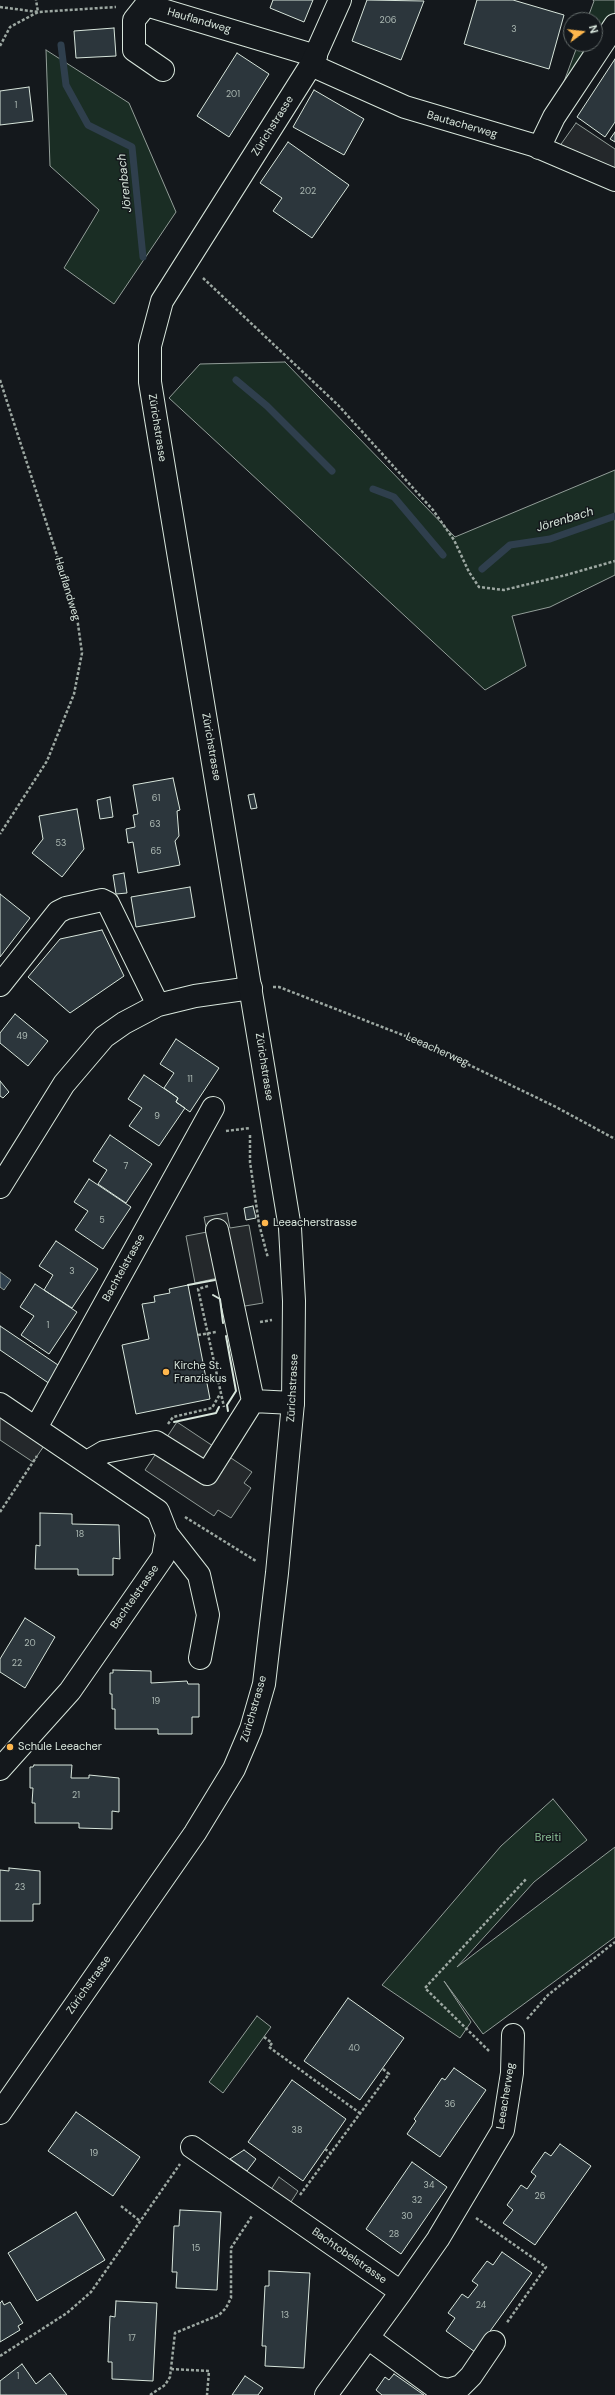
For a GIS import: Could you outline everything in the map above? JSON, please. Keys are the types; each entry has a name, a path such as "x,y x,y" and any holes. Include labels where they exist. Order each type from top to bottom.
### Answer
{"main road":[{"name":"Zürichstrasse","path":"0,2113 195,1833 234,1769 251,1729 264,1684 277,1573 293,1403 294,1301 290,1228 150,382 150,346 162,301 313,60 340,0"},
{"name":"Hauflandweg","path":"146,5 313,60"},
{"path":"146,5 134,20 134,50 163,70"},
{"path":"539,148 554,118 615,25"},
{"name":"Bautacherweg","path":"313,60 405,107 539,148 615,180"},
{"path":"0,985 58,912 66,908 102,900 108,903 158,1005"},
{"path":"0,1187 64,1084 104,1037 124,1023 158,1005 195,996 251,988"},
{"name":"Bachtelstrasse","path":"43,1433 213,1108"},
{"path":"87,1462 104,1452 156,1442 207,1474 231,1439 253,1401 217,1230"},
{"path":"253,1401 293,1403"},
{"path":"0,1404 158,1510 167,1534 199,1575 208,1615 200,1658"},
{"name":"Bachtelstrasse","path":"0,1769 70,1691 163,1557 167,1534"},
{"name":"Leeacherweg","path":"402,2292 459,2206 503,2130 512,2061 513,2035"},
{"name":"Bachtobelstrasse","path":"192,2147 227,2175 288,2214 329,2245 402,2292"},
{"path":"326,2395 402,2292"},
{"path":"368,2338 435,2387 448,2390 462,2386 471,2376 494,2342"}],"path":[{"path":"36,0 38,12"},
{"path":"0,7 38,12 146,5"},
{"path":"0,46 10,27 38,12"},
{"path":"187,262 338,405 433,510 454,540 469,572 480,586 504,590 615,561"},
{"name":"Hauflandweg","path":"0,380 77,617 82,653 74,694 47,761 0,834"},
{"name":"Leeacherweg","path":"251,988 279,987 426,1044 556,1107 615,1139"},
{"path":"250,1122 250,1162 259,1224 270,1266"},
{"path":"228,1282 198,1289 231,1439"},
{"path":"273,1313 273,1327"},
{"path":"156,1442 173,1417 212,1408 221,1393"},
{"path":"0,1512 43,1433"},
{"path":"158,1510 188,1518 277,1573"},
{"path":"255,1569 257,1554"},
{"path":"512,2061 489,2051 424,1988 527,1878"},
{"path":"513,2035 548,1995 615,1942"},
{"path":"264,2037 272,2043 269,2047 361,2114"},
{"path":"288,2214 301,2192 332,2154 389,2074 382,2069"},
{"path":"0,2356 67,2314 91,2292 192,2147"},
{"path":"325,2149 332,2154"},
{"path":"150,2395 165,2385 170,2378 175,2334 219,2315 226,2308 231,2298 231,2248 264,2198"},
{"path":"121,2206 140,2221"},
{"path":"459,2206 546,2267 494,2342"},
{"path":"171,2369 209,2371 207,2395"}],"green space":[{"path":"593,0 615,0 615,17 603,35 603,12 590,12 594,1"},
{"path":"46,50 129,103 176,212 114,304 64,268 99,210 50,166"},
{"path":"575,52 592,52 553,111"},
{"path":"285,362 455,537 615,470 615,575 550,607 512,616 526,666 485,690 169,398 200,364"},
{"name":"Breiti","path":"553,1799 587,1840 534,1882 457,1967 615,1847 615,1937 483,2034 444,1981 471,2022 460,2038 382,1985 501,1846"},
{"path":"257,2016 271,2027 223,2093 209,2082"}],"shaded area":[{"path":"576,123 615,149 615,171 559,147"},
{"path":"227,1213 230,1228 249,1225 263,1303 233,1308 218,1278 195,1283 186,1236 207,1232 204,1217"},
{"path":"0,1404 50,1437 33,1462 0,1440"},
{"path":"177,1422 252,1472 244,1483 251,1488 231,1518 218,1510 214,1516 145,1470"},
{"path":"279,2177 298,2191 289,2205 270,2191"}],"water":[{"path":"0,1272 11,1280 4,1290 0,1287"}],"building":[{"path":"273,0 313,0 304,22 270,8"},
{"path":"367,0 424,1 401,60 352,41"},
{"path":"477,0 513,0 563,15 549,69 464,44"},
{"path":"114,28 116,56 76,58 74,31"},
{"path":"237,53 269,74 229,137 197,116"},
{"path":"615,59 615,122 605,137 577,117"},
{"path":"29,87 33,121 0,125 0,91"},
{"path":"314,90 364,119 344,155 293,127"},
{"path":"615,132 615,142 610,139"},
{"path":"288,142 349,185 312,238 273,211 282,198 260,183"},
{"path":"173,778 180,810 177,811 179,836 175,841 180,865 138,873 133,842 128,843 126,829 135,827 133,815 138,814 133,785"},
{"path":"254,794 257,808 251,809 248,795"},
{"path":"110,797 113,817 100,819 97,800"},
{"path":"77,809 84,849 62,877 32,853 43,839 39,816"},
{"path":"124,873 127,893 116,894 113,875"},
{"path":"190,887 195,917 136,927 131,897"},
{"path":"0,894 30,918 0,957"},
{"path":"102,930 124,976 70,1013 28,977 60,939"},
{"path":"15,1014 48,1041 28,1066 0,1043 0,1033"},
{"path":"176,1039 219,1068 190,1112 176,1102 178,1098 164,1088 174,1073 160,1064"},
{"path":"144,1075 178,1098 176,1102 185,1108 159,1146 129,1126 142,1108 128,1099"},
{"path":"0,1081 9,1092 3,1098 0,1096"},
{"path":"110,1135 152,1164 126,1203 98,1184 107,1170 93,1161"},
{"path":"89,1179 131,1207 103,1249 75,1230 88,1211 74,1202"},
{"path":"253,1206 256,1218 246,1220 244,1208"},
{"path":"56,1241 98,1269 72,1308 44,1290 53,1275 39,1266"},
{"path":"35,1284 77,1312 49,1354 21,1335 34,1316 20,1307"},
{"name":"Kirche St. Franziskus","path":"188,1285 210,1399 136,1414 122,1345 149,1339 142,1304 155,1302 154,1296 170,1293 169,1289"},
{"path":"0,1326 61,1367 50,1384 0,1350"},
{"path":"40,1513 72,1514 72,1524 119,1525 120,1559 113,1558 113,1575 78,1575 78,1569 35,1569 36,1545 40,1546"},
{"path":"25,1618 55,1637 25,1688 0,1672 0,1659"},
{"path":"113,1670 151,1671 151,1683 187,1681 188,1684 199,1684 199,1717 192,1717 192,1734 158,1734 158,1729 115,1729 115,1709 112,1709 112,1694 110,1694 110,1673 113,1673"},
{"path":"34,1765 72,1765 71,1778 89,1778 89,1775 119,1778 119,1812 112,1811 112,1829 79,1828 79,1823 35,1823 35,1803 32,1803 33,1788 30,1788 30,1767 33,1767"},
{"path":"9,1868 40,1871 40,1904 33,1904 33,1921 0,1921 0,1870 9,1871"},
{"path":"348,1998 404,2038 360,2100 304,2061"},
{"path":"454,2068 486,2090 440,2157 407,2134 416,2121 414,2119 442,2078 445,2080"},
{"path":"292,2080 346,2119 303,2181 248,2142"},
{"path":"76,2112 140,2157 113,2196 48,2151"},
{"path":"560,2144 591,2166 535,2245 503,2223 513,2210 507,2205 521,2185 527,2189 536,2176 531,2172 545,2152 551,2156"},
{"path":"244,2150 256,2159 247,2171 230,2159"},
{"path":"412,2162 447,2187 401,2254 366,2229"},
{"path":"180,2210 221,2212 217,2290 176,2288 177,2272 172,2272 174,2226 179,2226"},
{"path":"76,2212 105,2260 37,2301 8,2253"},
{"path":"502,2252 532,2273 475,2352 446,2331 455,2318 448,2313 462,2294 468,2298 478,2285 472,2281 487,2261 493,2265"},
{"path":"269,2271 310,2273 304,2368 265,2366 266,2346 262,2346 265,2286 269,2286"},
{"path":"2,2301 4,2305 10,2302 23,2323 18,2326 20,2330 0,2342 0,2303"},
{"path":"116,2301 157,2303 153,2381 112,2379 112,2362 108,2362 110,2316 115,2317"},
{"path":"22,2364 36,2384 50,2373 67,2395 0,2395 0,2381"},
{"path":"394,2374 424,2395 382,2395 376,2390 385,2377 389,2380"},
{"path":"245,2376 263,2388 258,2395 232,2395"}],"waterway":[{"name":"Jörenbach","path":"61,45 66,85 88,125 132,147 143,257"},
{"name":"Jörenbach","path":"236,380 267,406 332,471"},
{"name":"Jörenbach","path":"373,489 394,497 443,555"},
{"name":"Jörenbach","path":"482,569 510,545 550,539 615,516"}],"wall":[{"path":"188,1285 215,1280"},
{"path":"213,1295 220,1299 223,1323"},
{"path":"226,1336 236,1391 227,1405 228,1411"},
{"path":"174,1422 216,1413 219,1407"}],"place":[{"name":"Leeacherstrasse","path":"265,1223"},
{"name":"Kirche St. Franziskus","path":"166,1372"},
{"name":"Schule Leeacher","path":"10,1747"}]}
